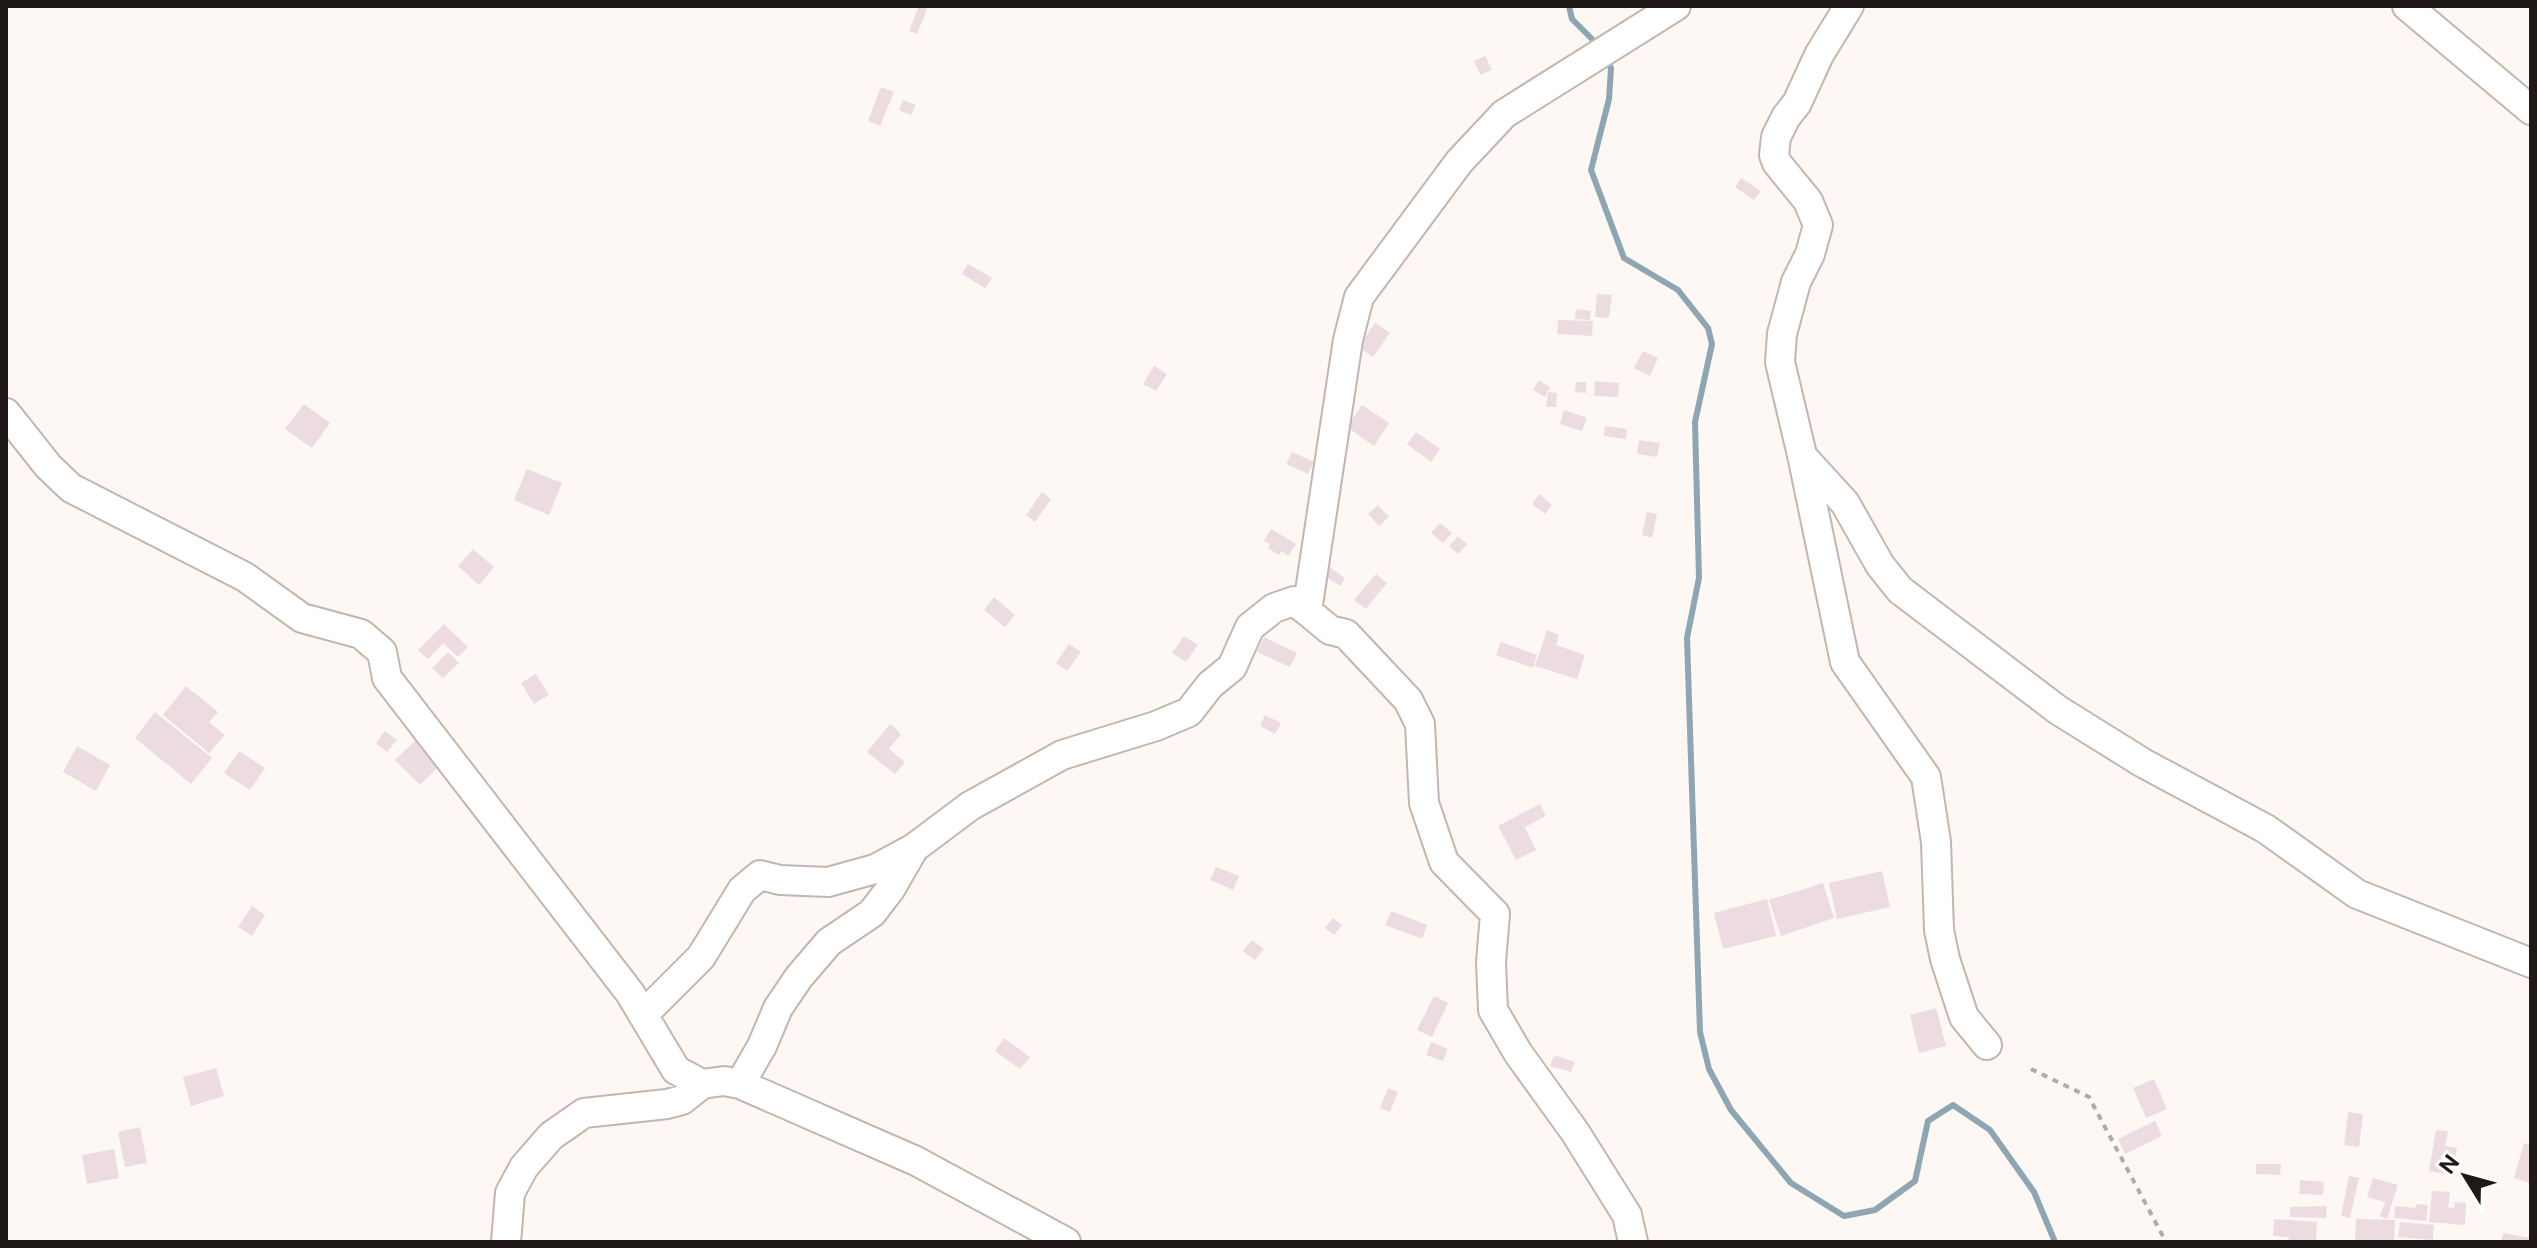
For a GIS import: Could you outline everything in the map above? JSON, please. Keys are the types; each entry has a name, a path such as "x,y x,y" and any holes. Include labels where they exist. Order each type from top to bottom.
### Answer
{"street":[{"path":"1307,611 1348,340 1359,297 1459,162 1504,114 1676,6"},
{"path":"1849,6 1776,137 1774,155 1777,163 1808,201 1818,225 1810,254 1796,282 1782,334 1780,362 1845,662 1926,777 1936,842 1939,930 1945,959 1964,1017 1987,1045"},
{"path":"2407,6 2531,110"},
{"path":"6,413 48,466 71,488 245,577 302,618 361,634 382,652 387,678 630,993 676,1070 702,1084"},
{"path":"1802,455 1845,503 1880,565 1900,590 2058,710 2143,763 2266,829 2357,894 2531,963"},
{"path":"643,1015 701,957 742,890 760,875 780,880 828,882 875,869 914,848 970,806 1062,755 1156,726 1189,712 1210,685 1232,667 1250,627 1274,608 1294,601 1330,630 1346,634 1408,700 1420,724 1424,803 1444,862 1495,914 1491,962 1493,1010 1518,1053 1575,1132 1627,1215 1633,1242"},
{"path":"740,1084 762,1046 778,1008 799,977 829,942 872,913 914,848"},
{"path":"506,1242 510,1193 524,1167 551,1136 584,1113 667,1104 682,1100 702,1084 724,1081 740,1084 916,1161 1066,1242"}],"path":[{"path":"2031,1069 2089,1097 2166,1242"}],"building":[{"path":"919,6 927,9 917,34 909,31"},
{"path":"1485,56 1492,70 1481,75 1474,61"},
{"path":"881,87 894,92 880,126 868,121"},
{"path":"903,100 916,105 911,115 899,110"},
{"path":"1741,178 1761,191 1754,200 1735,187"},
{"path":"968,264 992,278 985,288 962,274"},
{"path":"1597,294 1612,295 1609,318 1595,317"},
{"path":"1576,309 1591,311 1590,320 1575,319"},
{"path":"1558,320 1593,321 1592,336 1557,334"},
{"path":"1375,323 1390,333 1373,357 1358,347"},
{"path":"1643,351 1658,358 1650,376 1634,368"},
{"path":"1154,366 1167,374 1156,391 1143,384"},
{"path":"1539,380 1550,387 1545,397 1533,390"},
{"path":"1595,381 1619,383 1618,397 1594,396"},
{"path":"1576,382 1586,382 1586,393 1575,392"},
{"path":"1548,392 1557,393 1556,407 1546,407"},
{"path":"304,404 330,423 312,448 285,429"},
{"path":"1362,405 1389,423 1374,446 1347,427"},
{"path":"1564,410 1587,418 1582,431 1560,424"},
{"path":"1605,426 1627,429 1626,439 1604,436"},
{"path":"1416,432 1440,449 1431,462 1407,444"},
{"path":"1639,440 1660,443 1657,457 1637,454"},
{"path":"1292,452 1314,462 1308,474 1286,464"},
{"path":"527,469 562,483 549,515 514,500"},
{"path":"1042,492 1051,499 1035,522 1026,515"},
{"path":"1539,494 1552,505 1545,514 1532,504"},
{"path":"1378,505 1389,517 1379,526 1368,514"},
{"path":"1647,512 1657,514 1652,538 1642,535"},
{"path":"1440,523 1452,533 1443,543 1431,533"},
{"path":"1271,529 1296,544 1288,556 1281,551 1279,555 1268,548 1270,544 1264,541"},
{"path":"1458,536 1467,544 1458,554 1449,546"},
{"path":"473,549 494,567 479,585 458,566"},
{"path":"1325,564 1345,578 1340,586 1319,572"},
{"path":"1376,574 1387,583 1366,609 1354,600"},
{"path":"994,597 1015,615 1005,627 984,610"},
{"path":"444,624 468,647 458,657 443,643 428,659 418,650"},
{"path":"1547,630 1559,635 1556,645 1585,655 1577,679 1535,666"},
{"path":"1184,636 1198,645 1186,662 1172,653"},
{"path":"1264,637 1297,653 1290,667 1257,652"},
{"path":"1501,642 1537,655 1533,668 1496,655"},
{"path":"1069,644 1081,652 1067,671 1056,663"},
{"path":"448,652 459,663 443,678 432,668"},
{"path":"536,674 549,695 534,704 521,683"},
{"path":"186,686 218,712 209,722 225,735 209,753 163,715"},
{"path":"155,712 212,758 191,784 135,738"},
{"path":"1265,715 1281,723 1275,734 1260,726"},
{"path":"890,724 901,734 889,749 905,762 895,774 867,752"},
{"path":"385,731 397,740 387,752 376,743"},
{"path":"420,736 445,760 420,785 395,760"},
{"path":"77,746 110,765 96,791 63,772"},
{"path":"239,751 265,768 250,790 224,773"},
{"path":"1540,804 1546,816 1525,827 1536,850 1516,860 1498,826"},
{"path":"1216,867 1239,876 1233,890 1210,880"},
{"path":"1882,871 1890,907 1837,919 1829,883"},
{"path":"1823,883 1834,918 1781,936 1769,900"},
{"path":"1767,899 1776,936 1723,949 1714,913"},
{"path":"252,906 265,915 252,936 238,927"},
{"path":"1391,911 1427,925 1422,939 1385,925"},
{"path":"1333,918 1342,925 1334,935 1325,928"},
{"path":"1252,940 1264,949 1255,960 1243,951"},
{"path":"1434,996 1448,1003 1432,1037 1417,1030"},
{"path":"1936,1008 1946,1046 1919,1053 1910,1015"},
{"path":"1004,1038 1030,1057 1020,1069 995,1051"},
{"path":"1431,1042 1448,1049 1443,1061 1426,1055"},
{"path":"1554,1055 1575,1062 1571,1072 1550,1066"},
{"path":"216,1068 224,1096 191,1106 183,1077"},
{"path":"2154,1079 2167,1109 2146,1118 2133,1088"},
{"path":"1388,1088 1398,1092 1390,1112 1380,1108"},
{"path":"2348,1112 2363,1114 2359,1147 2344,1145"},
{"path":"2155,1121 2162,1136 2125,1154 2118,1139"},
{"path":"140,1127 147,1163 125,1167 118,1132"},
{"path":"2436,1130 2448,1131 2445,1146 2457,1148 2452,1175 2429,1171"},
{"path":"2524,1143 2531,1145 2531,1183 2514,1178"},
{"path":"114,1149 119,1178 87,1184 82,1155"},
{"path":"2256,1164 2281,1164 2280,1175 2256,1174"},
{"path":"2349,1176 2359,1178 2350,1218 2341,1216"},
{"path":"2373,1178 2398,1185 2387,1219 2380,1216 2385,1202 2367,1197"},
{"path":"2300,1180 2324,1182 2323,1195 2299,1194"},
{"path":"2432,1191 2450,1192 2448,1207 2454,1208 2455,1202 2466,1203 2465,1225 2429,1222"},
{"path":"2416,1204 2428,1205 2426,1221 2394,1218 2395,1206 2416,1208"},
{"path":"2327,1206 2326,1218 2290,1217 2290,1207"},
{"path":"2274,1219 2317,1222 2316,1242 2288,1242 2289,1237 2273,1236"},
{"path":"2356,1219 2395,1220 2394,1241 2355,1240"},
{"path":"2400,1222 2434,1225 2433,1240 2398,1237"},
{"path":"2503,1233 2531,1238 2531,1242 2501,1242"}],"waterway":[{"path":"1569,6 1572,19 1599,46"},
{"path":"1607,58 1611,68 1609,99 1591,170 1624,258 1678,290 1708,328 1712,344 1695,422 1699,578 1687,638 1700,1032 1709,1069 1731,1110 1791,1183 1844,1216 1875,1210 1915,1181 1928,1121 1953,1105 1990,1130 2034,1192 2055,1242"}]}
